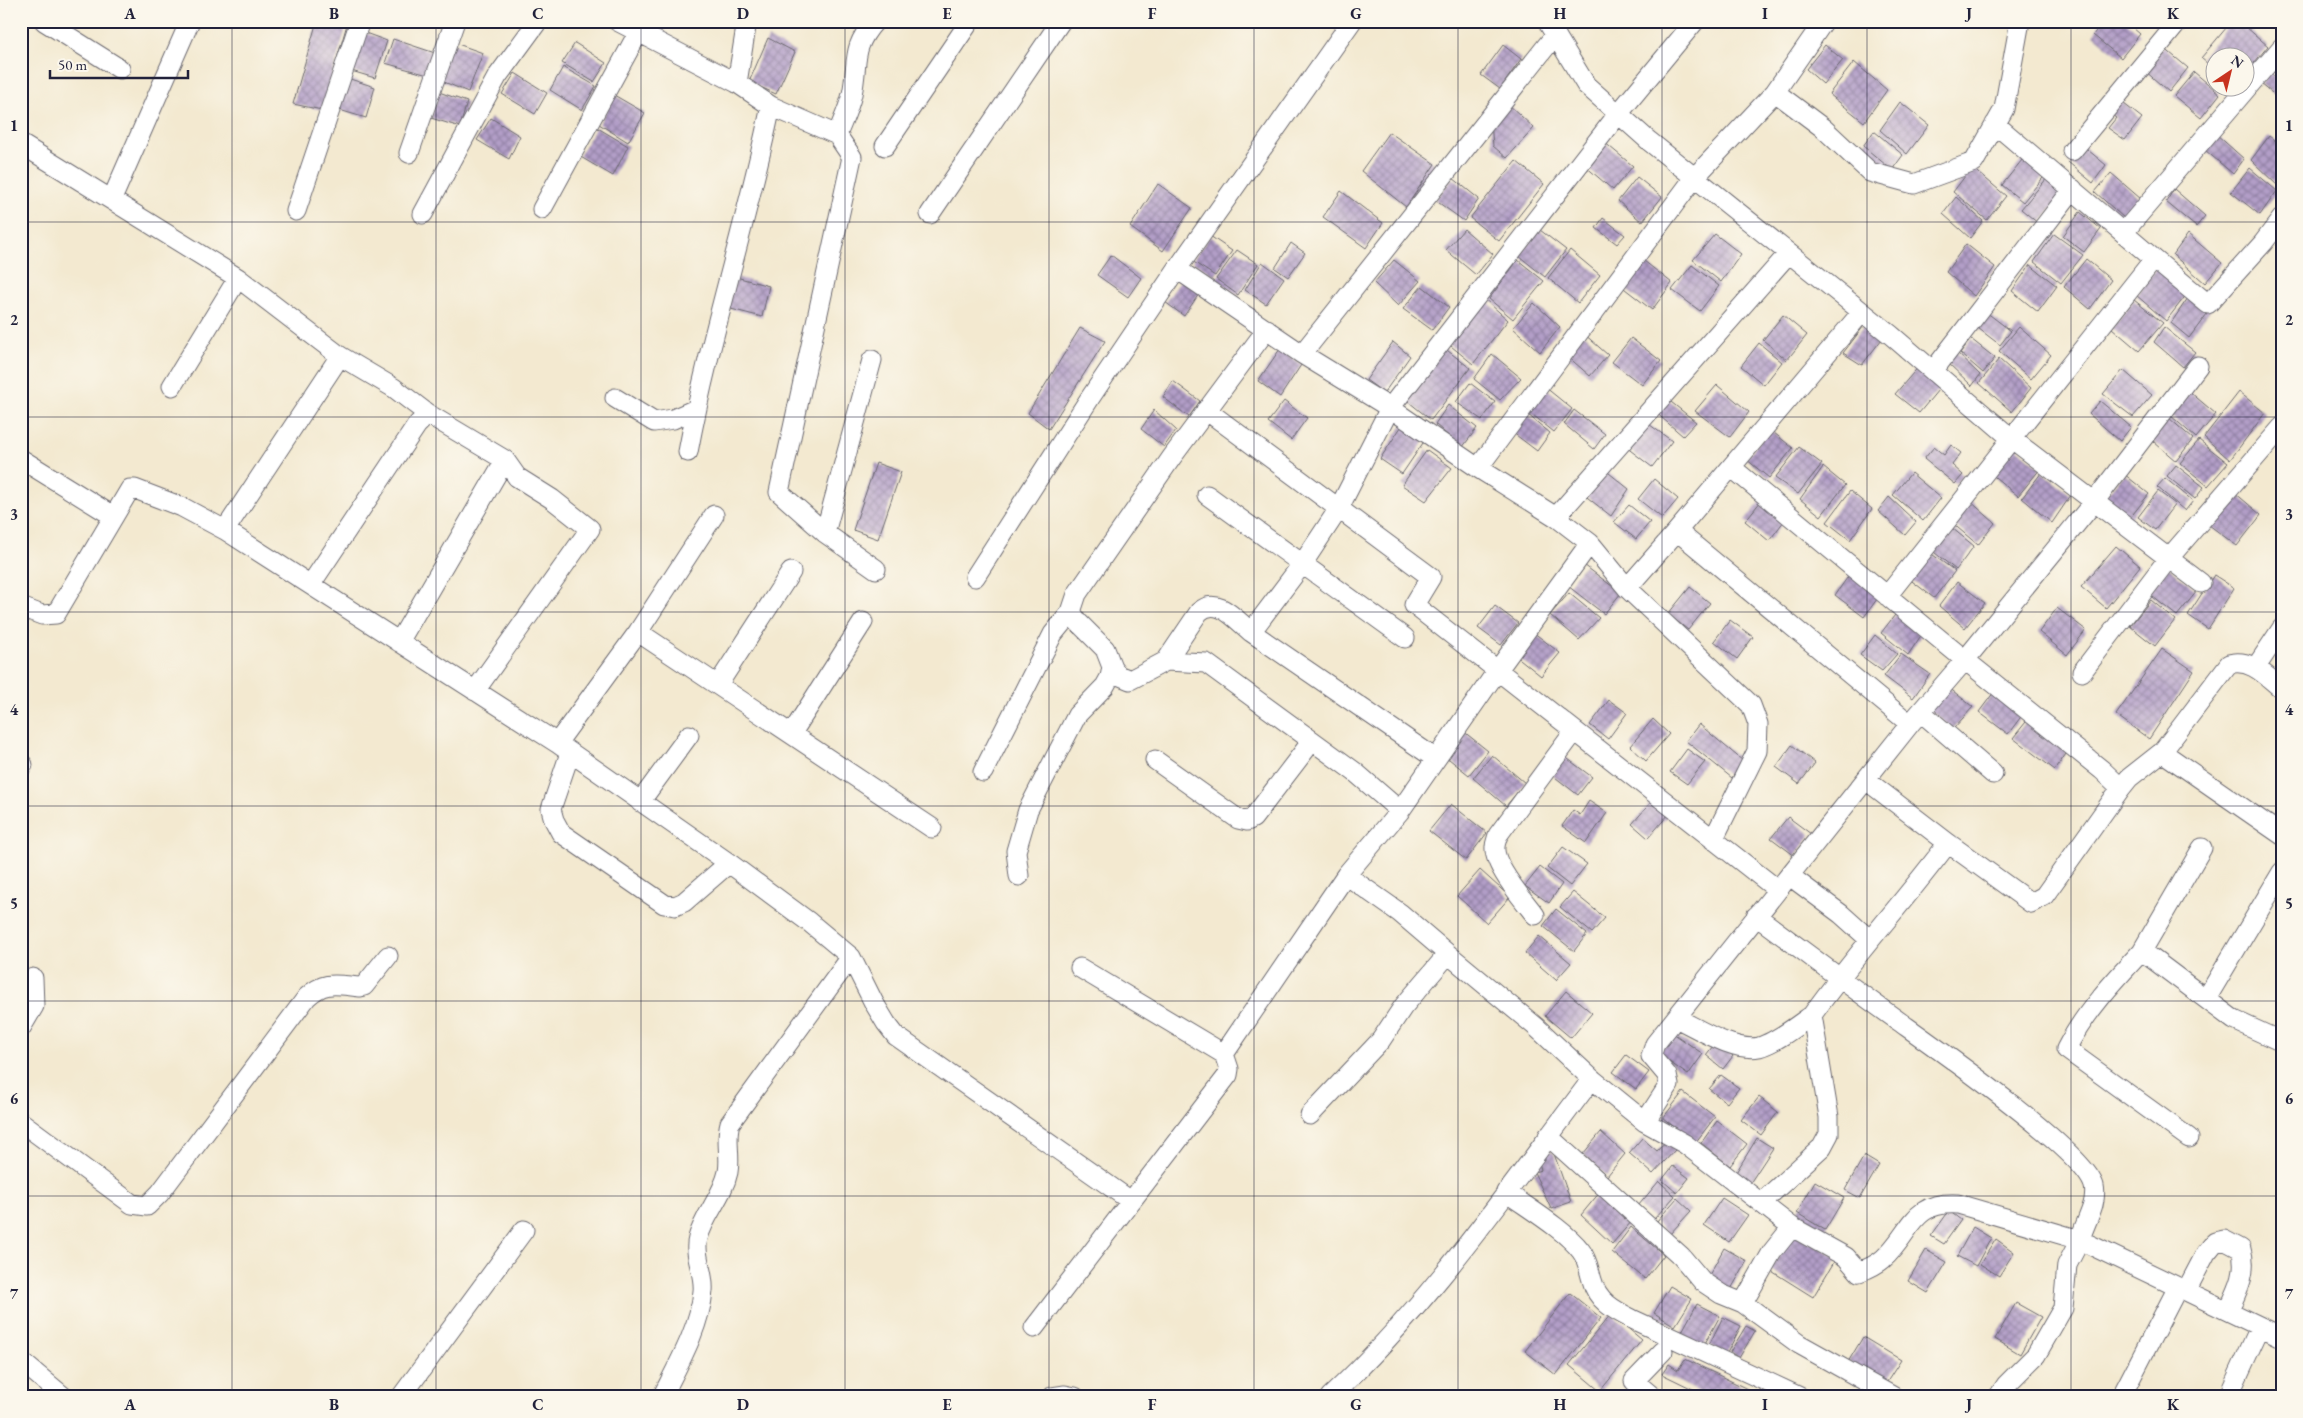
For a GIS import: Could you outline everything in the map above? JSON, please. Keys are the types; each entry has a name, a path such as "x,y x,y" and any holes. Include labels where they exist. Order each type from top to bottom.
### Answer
{"street":[{"path":"44,21 120,69"},
{"path":"112,198 190,21"},
{"path":"296,211 360,21"},
{"path":"409,153 454,21"},
{"path":"423,214 497,77 538,21"},
{"path":"617,21 736,83 771,106 837,135 852,157 779,492 825,533 876,569"},
{"path":"736,83 747,21"},
{"path":"837,135 852,95 856,49 866,31 875,21"},
{"path":"885,146 970,21"},
{"path":"930,214 1061,21"},
{"path":"975,577 1090,398 1177,269 1352,21"},
{"path":"1251,632 1303,563 1338,510 1390,408 1619,113 1695,21"},
{"path":"1478,468 1694,178 1775,92 1824,21"},
{"path":"1775,92 1823,128 1870,172 1914,184 1974,162 2004,109 2020,21"},
{"path":"2072,150 2179,21"},
{"path":"1302,354 1551,28 1586,84 1694,178 1862,312 2012,439 2202,583"},
{"path":"542,208 638,33"},
{"path":"2124,232 2282,47"},
{"path":"688,452 696,409 758,168 771,106"},
{"path":"1996,124 2208,304 2263,243 2282,218"},
{"path":"21,144 112,198 238,278 340,356 394,388 428,414 504,460 517,477 552,499 590,529 475,691"},
{"path":"1933,372 2073,189"},
{"path":"1556,518 1789,253"},
{"path":"1887,596 2154,258"},
{"path":"1177,269 1302,354 1390,408 1556,518 1590,543 1627,588 1751,705 1758,724 1757,751 1713,840"},
{"path":"172,386 238,278"},
{"path":"1627,588 1732,467 1862,312"},
{"path":"983,772 1053,634 1072,612 1077,594 1206,410 1267,329"},
{"path":"225,530 340,356"},
{"path":"825,533 872,360"},
{"path":"1646,1122 1669,1084 1667,1075 1651,1056 1651,1050 1915,718 2094,502 2198,366"},
{"path":"614,398 654,422 673,418 696,409"},
{"path":"1206,410 1338,510 1431,577 1414,605 1713,840 1784,883 1841,914 1870,940"},
{"path":"311,584 418,425 428,414"},
{"path":"2082,672 2168,559 2282,427"},
{"path":"22,460 113,516"},
{"path":"399,642 504,460"},
{"path":"1732,467 1965,660 2102,770 2121,788"},
{"path":"21,607 42,615 56,614 126,492 135,489 182,507 225,530 311,584 564,748 729,863 809,922 851,957 886,1023 896,1036 1132,1201"},
{"path":"1207,495 1405,638"},
{"path":"714,516 564,748 552,809 554,820 561,833 664,904 675,906 684,902 729,863"},
{"path":"1677,531 1915,718 1993,774"},
{"path":"1224,1054 1346,875 1400,811 1497,671 1590,543"},
{"path":"718,684 791,572"},
{"path":"1072,612 1078,622 1104,649 1118,675 1130,680 1166,661 1198,612 1204,607 1212,606 1224,610 1251,632 1436,759"},
{"path":"792,733 863,622"},
{"path":"2256,667 2282,628"},
{"path":"638,632 932,828"},
{"path":"1166,661 1206,663 1355,772 1400,811"},
{"path":"1866,780 1948,843 2031,903 2038,901 2044,896 2121,788 2129,778 2162,752 2229,664 2238,662 2256,667 2282,689"},
{"path":"1018,876 1016,851 1028,810 1077,715 1105,686 1110,678 1112,667"},
{"path":"1535,915 1513,888 1497,859 1494,848 1498,835 1574,732"},
{"path":"640,802 689,735"},
{"path":"1155,760 1238,819 1247,821 1253,818 1312,741"},
{"path":"2162,752 2282,835"},
{"path":"1676,1018 1738,1047 1759,1047 1789,1031 1812,1015 1948,843"},
{"path":"2189,1138 2066,1049 2074,1032 2103,994 2142,951 2202,848"},
{"path":"2206,999 2282,872"},
{"path":"1346,875 1400,913 1535,1026 1592,1079 1646,1122 1685,1144 1792,1227 1846,1257 1859,1272 1884,1259 1920,1213 1941,1203 1958,1204 2080,1240 2282,1337"},
{"path":"1756,916 1944,1052 2040,1128 2086,1170 2094,1186 2094,1204 2084,1224 2080,1240 2067,1265 2064,1308 2036,1355 2006,1385 1998,1397"},
{"path":"2142,951 2234,1020 2282,1042"},
{"path":"1310,1115 1381,1040 1404,1007 1448,954"},
{"path":"21,1122 132,1204 147,1206 160,1193 316,988 325,985 364,986 388,956"},
{"path":"662,1397 686,1348 698,1315 704,1290 696,1246 700,1230 726,1179 728,1170 727,1133 730,1123 851,957"},
{"path":"1034,1328 1228,1075 1229,1069 1224,1054 1080,968"},
{"path":"21,1028 34,1006 33,978"},
{"path":"1760,1203 1822,1147 1829,1134 1829,1117 1812,1015"},
{"path":"1330,1397 1364,1365 1429,1292 1592,1079"},
{"path":"1548,1136 1681,1256 1703,1282 1721,1294 1743,1303 1799,1344 1894,1397"},
{"path":"1506,1192 1571,1240 1582,1252 1593,1286 1600,1298 1610,1307 1632,1320 1800,1397"},
{"path":"1743,1303 1772,1252 1792,1227"},
{"path":"401,1397 524,1230"},
{"path":"2121,1397 2182,1289 2215,1242 2224,1240 2241,1249 2245,1261 2241,1284 2228,1311"},
{"path":"2228,1397 2260,1327"},
{"path":"1653,1397 1634,1381 1663,1351"},
{"path":"21,1361 64,1397"},
{"path":"1052,1397 1065,1395 1075,1397"}],"building":[{"path":"317,21 348,21 322,110 293,104"},
{"path":"2103,21 2125,21 2140,34 2121,58 2093,35"},
{"path":"2232,21 2239,21 2268,46 2256,61 2256,48 2209,48"},
{"path":"360,31 387,41 375,78 348,70"},
{"path":"768,38 795,52 776,94 749,82"},
{"path":"393,39 435,53 428,75 385,63"},
{"path":"452,42 483,53 468,92 437,79"},
{"path":"575,43 606,63 594,82 562,63"},
{"path":"1503,45 1521,59 1500,89 1481,75"},
{"path":"1825,45 1843,60 1823,84 1806,69"},
{"path":"2163,47 2188,68 2169,92 2144,70"},
{"path":"2206,52 2206,62 2201,58"},
{"path":"2282,55 2282,79 2270,69"},
{"path":"1854,62 1887,90 1864,122 1829,94"},
{"path":"563,67 596,86 582,110 550,90"},
{"path":"2194,72 2206,82 2206,98 2217,98 2201,118 2174,96"},
{"path":"2269,72 2282,83 2282,101 2261,84"},
{"path":"515,73 547,93 535,114 502,94"},
{"path":"347,78 375,87 366,118 336,109"},
{"path":"439,92 467,102 460,127 431,118"},
{"path":"614,95 645,113 628,142 599,124"},
{"path":"2119,100 2142,118 2125,140 2108,128 2116,118 2108,112"},
{"path":"1900,102 1929,125 1907,154 1880,130"},
{"path":"1507,103 1534,128 1507,158 1493,146 1491,122"},
{"path":"491,118 520,136 509,159 477,140"},
{"path":"596,127 628,146 613,176 579,156"},
{"path":"1874,131 1903,155 1892,170 1863,146"},
{"path":"1389,132 1435,164 1406,207 1361,171"},
{"path":"2216,134 2244,159 2233,174 2205,150"},
{"path":"2269,136 2282,146 2282,184 2279,187 2251,160"},
{"path":"1604,142 1633,166 1613,190 1584,165"},
{"path":"2082,145 2106,165 2093,183 2068,162"},
{"path":"2026,155 2047,173 2023,202 2002,185"},
{"path":"1516,161 1544,184 1499,241 1470,218"},
{"path":"1972,167 2006,196 1987,220 1953,192"},
{"path":"2250,168 2277,191 2260,215 2231,192"},
{"path":"2111,173 2141,199 2124,218 2095,192"},
{"path":"1637,177 1662,197 1642,222 1618,201"},
{"path":"2048,177 2065,192 2039,224 2021,209"},
{"path":"1453,178 1479,199 1464,221 1435,200"},
{"path":"1158,184 1192,208 1163,251 1130,227"},
{"path":"2174,189 2205,216 2196,227 2166,202"},
{"path":"1341,191 1383,223 1366,248 1323,217"},
{"path":"1956,197 1983,221 1970,238 1943,214"},
{"path":"2080,212 2101,229 2084,252 2063,236"},
{"path":"1603,218 1625,235 1617,244 1596,228"},
{"path":"1464,229 1493,254 1476,275 1446,250"},
{"path":"1540,230 1566,250 1545,277 1519,256"},
{"path":"1715,234 1741,254 1721,282 1693,260"},
{"path":"2054,234 2083,255 2061,283 2034,262"},
{"path":"2188,234 2222,263 2205,283 2173,255"},
{"path":"1210,236 1232,251 1215,276 1192,261"},
{"path":"1291,243 1305,253 1288,277 1275,268"},
{"path":"1966,244 1995,267 1974,296 1946,272"},
{"path":"1237,250 1258,264 1238,295 1216,279"},
{"path":"1570,250 1600,275 1578,303 1548,278"},
{"path":"1111,255 1141,278 1128,297 1097,275"},
{"path":"1639,257 1672,283 1652,310 1620,285"},
{"path":"2086,259 2111,280 2090,309 2064,287"},
{"path":"1394,260 1420,281 1398,306 1374,283"},
{"path":"1518,260 1544,281 1513,319 1489,299"},
{"path":"1262,262 1284,278 1266,304 1245,290"},
{"path":"1692,265 1719,286 1700,311 1672,290"},
{"path":"2030,265 2057,286 2038,312 2012,291"},
{"path":"2156,268 2187,294 2166,321 2136,295"},
{"path":"736,277 769,286 762,317 727,308"},
{"path":"1183,278 1201,291 1184,316 1165,302"},
{"path":"1422,286 1449,307 1432,330 1403,309"},
{"path":"2190,295 2210,310 2189,338 2171,323"},
{"path":"1481,296 1508,320 1473,364 1446,342"},
{"path":"2134,300 2163,323 2139,351 2112,328"},
{"path":"1534,303 1560,327 1540,352 1513,328"},
{"path":"1986,312 2011,331 2000,345 1974,325"},
{"path":"1783,315 1807,335 1787,360 1763,340"},
{"path":"1867,322 1885,335 1862,365 1843,353"},
{"path":"2019,327 2051,355 2031,379 1999,351"},
{"path":"2164,327 2195,352 2183,367 2154,342"},
{"path":"1080,328 1105,341 1049,429 1028,413"},
{"path":"1583,333 1608,355 1590,376 1566,355"},
{"path":"1631,338 1661,361 1642,385 1612,362"},
{"path":"1971,339 1995,358 1983,373 1960,353"},
{"path":"1393,342 1410,356 1384,393 1366,380"},
{"path":"1759,343 1782,362 1764,385 1741,366"},
{"path":"1443,347 1470,368 1431,420 1404,398"},
{"path":"1280,349 1301,365 1280,397 1258,381"},
{"path":"1954,350 1980,375 1972,386 1946,361"},
{"path":"1492,354 1521,378 1500,400 1474,379"},
{"path":"1999,359 2031,388 2012,412 1979,383"},
{"path":"1920,365 1943,384 1919,413 1895,394"},
{"path":"2123,370 2152,395 2133,417 2103,394"},
{"path":"1173,381 1200,401 1189,417 1163,397"},
{"path":"1470,383 1495,402 1482,420 1456,402"},
{"path":"1717,385 1749,412 1730,437 1695,411"},
{"path":"1545,387 1572,409 1554,432 1528,411"},
{"path":"2190,392 2216,414 2196,438 2170,415"},
{"path":"2239,392 2265,413 2230,460 2204,437"},
{"path":"1666,398 1696,422 1683,436 1654,411"},
{"path":"1284,401 1307,418 1291,440 1268,422"},
{"path":"2100,401 2131,427 2120,441 2089,414"},
{"path":"1448,405 1477,428 1462,448 1435,424"},
{"path":"1154,410 1176,430 1164,447 1141,429"},
{"path":"1574,410 1605,434 1594,449 1564,424"},
{"path":"1527,414 1550,433 1537,451 1512,432"},
{"path":"2169,418 2193,439 2176,461 2153,441"},
{"path":"1646,422 1672,441 1652,467 1626,447"},
{"path":"1403,424 1425,440 1402,474 1380,459"},
{"path":"1769,429 1793,448 1769,478 1746,459"},
{"path":"2199,440 2228,463 2208,486 2180,463"},
{"path":"2012,444 2041,468 2018,496 1990,473"},
{"path":"1951,445 1961,453 1952,465 1963,475 1955,484 1924,459 1934,447 1944,455"},
{"path":"1799,447 1822,464 1798,494 1775,478"},
{"path":"1427,450 1452,468 1426,501 1402,485"},
{"path":"876,463 901,472 878,539 853,530"},
{"path":"2176,465 2204,487 2195,499 2167,476"},
{"path":"1823,467 1845,485 1821,516 1800,499"},
{"path":"1604,469 1629,489 1611,516 1583,494"},
{"path":"2042,472 2071,495 2052,523 2022,498"},
{"path":"1911,473 1941,498 1923,521 1893,495"},
{"path":"2124,474 2149,494 2129,519 2103,499"},
{"path":"2165,478 2193,501 2185,511 2157,487"},
{"path":"1654,479 1678,499 1662,518 1638,499"},
{"path":"1850,491 1872,509 1850,540 1827,522"},
{"path":"2158,491 2175,504 2155,530 2138,517"},
{"path":"2234,492 2261,515 2237,546 2209,525"},
{"path":"1889,497 1916,522 1905,535 1878,511"},
{"path":"1969,500 1995,523 1978,545 1951,522"},
{"path":"1761,501 1784,521 1769,541 1745,521"},
{"path":"1629,505 1650,522 1636,539 1614,522"},
{"path":"1947,524 1974,546 1956,570 1929,548"},
{"path":"2116,546 2140,566 2106,608 2081,587"},
{"path":"1929,552 1955,571 1934,598 1908,578"},
{"path":"1584,565 1621,593 1604,614 1568,586"},
{"path":"2168,568 2197,591 2177,616 2148,593"},
{"path":"1852,571 1880,595 1864,617 1835,595"},
{"path":"2214,575 2234,588 2208,629 2188,615"},
{"path":"1957,582 1985,603 1965,628 1939,606"},
{"path":"1690,587 1710,603 1688,630 1668,614"},
{"path":"1569,593 1599,618 1579,640 1550,615"},
{"path":"2151,600 2175,620 2155,646 2130,626"},
{"path":"1495,606 1518,623 1501,645 1478,628"},
{"path":"2057,608 2086,630 2067,655 2039,632"},
{"path":"1898,611 1924,631 1908,655 1881,633"},
{"path":"1730,620 1753,637 1737,659 1714,641"},
{"path":"1533,632 1560,653 1541,676 1515,655"},
{"path":"1875,635 1897,654 1882,671 1860,655"},
{"path":"2162,649 2194,671 2149,739 2116,715"},
{"path":"1901,654 1930,674 1913,698 1884,676"},
{"path":"1948,687 1973,707 1953,729 1929,709"},
{"path":"1994,692 2023,714 2008,734 1979,712"},
{"path":"1609,700 1627,713 1608,739 1590,725"},
{"path":"2030,717 2070,748 2055,770 2013,738"},
{"path":"1653,719 1669,734 1646,761 1630,746"},
{"path":"1699,724 1743,761 1732,778 1686,741"},
{"path":"1463,731 1488,751 1469,775 1444,755"},
{"path":"1792,745 1815,763 1799,784 1776,767"},
{"path":"1687,749 1705,762 1687,784 1670,772"},
{"path":"1492,755 1525,783 1506,806 1473,778"},
{"path":"1564,756 1592,777 1578,795 1551,774"},
{"path":"1653,800 1669,814 1648,838 1632,824"},
{"path":"1589,801 1607,813 1586,843 1562,826 1573,810 1580,815"},
{"path":"1451,804 1487,833 1466,860 1429,831"},
{"path":"1788,817 1811,834 1795,856 1771,838"},
{"path":"1563,847 1587,864 1570,886 1547,868"},
{"path":"1540,867 1562,884 1549,903 1525,886"},
{"path":"1480,870 1510,897 1487,923 1457,896"},
{"path":"1573,892 1605,918 1592,933 1560,907"},
{"path":"1556,909 1587,934 1574,951 1543,926"},
{"path":"1539,936 1571,963 1556,980 1525,953"},
{"path":"1566,991 1592,1013 1571,1038 1545,1016"},
{"path":"1673,1033 1703,1054 1688,1075 1658,1054"},
{"path":"1716,1042 1733,1056 1723,1069 1706,1055"},
{"path":"1626,1055 1649,1072 1636,1089 1613,1072"},
{"path":"1721,1075 1739,1088 1727,1103 1709,1089"},
{"path":"1683,1092 1715,1117 1695,1143 1663,1118"},
{"path":"1759,1097 1778,1112 1761,1135 1741,1120"},
{"path":"1717,1121 1747,1144 1730,1166 1701,1143"},
{"path":"1601,1132 1625,1154 1607,1176 1583,1154"},
{"path":"1642,1138 1657,1151 1666,1141 1675,1150 1653,1174 1629,1153"},
{"path":"1757,1138 1773,1148 1750,1183 1735,1174"},
{"path":"1553,1151 1571,1202 1551,1209 1534,1172 1541,1170 1539,1162 1545,1160 1545,1153"},
{"path":"1864,1156 1879,1165 1860,1198 1845,1190"},
{"path":"1673,1166 1689,1178 1677,1193 1662,1180"},
{"path":"1659,1181 1675,1196 1654,1219 1638,1206"},
{"path":"1815,1181 1844,1198 1825,1230 1797,1213"},
{"path":"1600,1192 1632,1221 1612,1244 1581,1215"},
{"path":"1677,1198 1691,1211 1669,1235 1656,1222"},
{"path":"1722,1198 1748,1215 1729,1242 1704,1225"},
{"path":"1949,1211 1961,1220 1944,1244 1931,1236"},
{"path":"1631,1227 1664,1255 1645,1279 1612,1252"},
{"path":"1973,1227 1991,1238 1976,1266 1957,1256"},
{"path":"1793,1233 1837,1257 1813,1297 1770,1270"},
{"path":"1996,1239 2014,1252 1999,1276 1980,1264"},
{"path":"1724,1248 1747,1261 1730,1291 1707,1279"},
{"path":"1926,1250 1947,1262 1928,1293 1908,1281"},
{"path":"1670,1286 1692,1299 1675,1326 1654,1313"},
{"path":"1570,1293 1601,1318 1556,1375 1525,1351"},
{"path":"2016,1303 2041,1317 2020,1354 1995,1339"},
{"path":"1697,1304 1720,1316 1703,1347 1680,1335"},
{"path":"1611,1314 1642,1340 1600,1391 1569,1365"},
{"path":"1723,1317 1741,1326 1726,1355 1709,1345"},
{"path":"1746,1326 1755,1331 1739,1358 1730,1352"},
{"path":"1863,1337 1901,1360 1885,1385 1848,1362"},
{"path":"1685,1359 1764,1397 1709,1397 1662,1374 1669,1364 1678,1370"}]}
